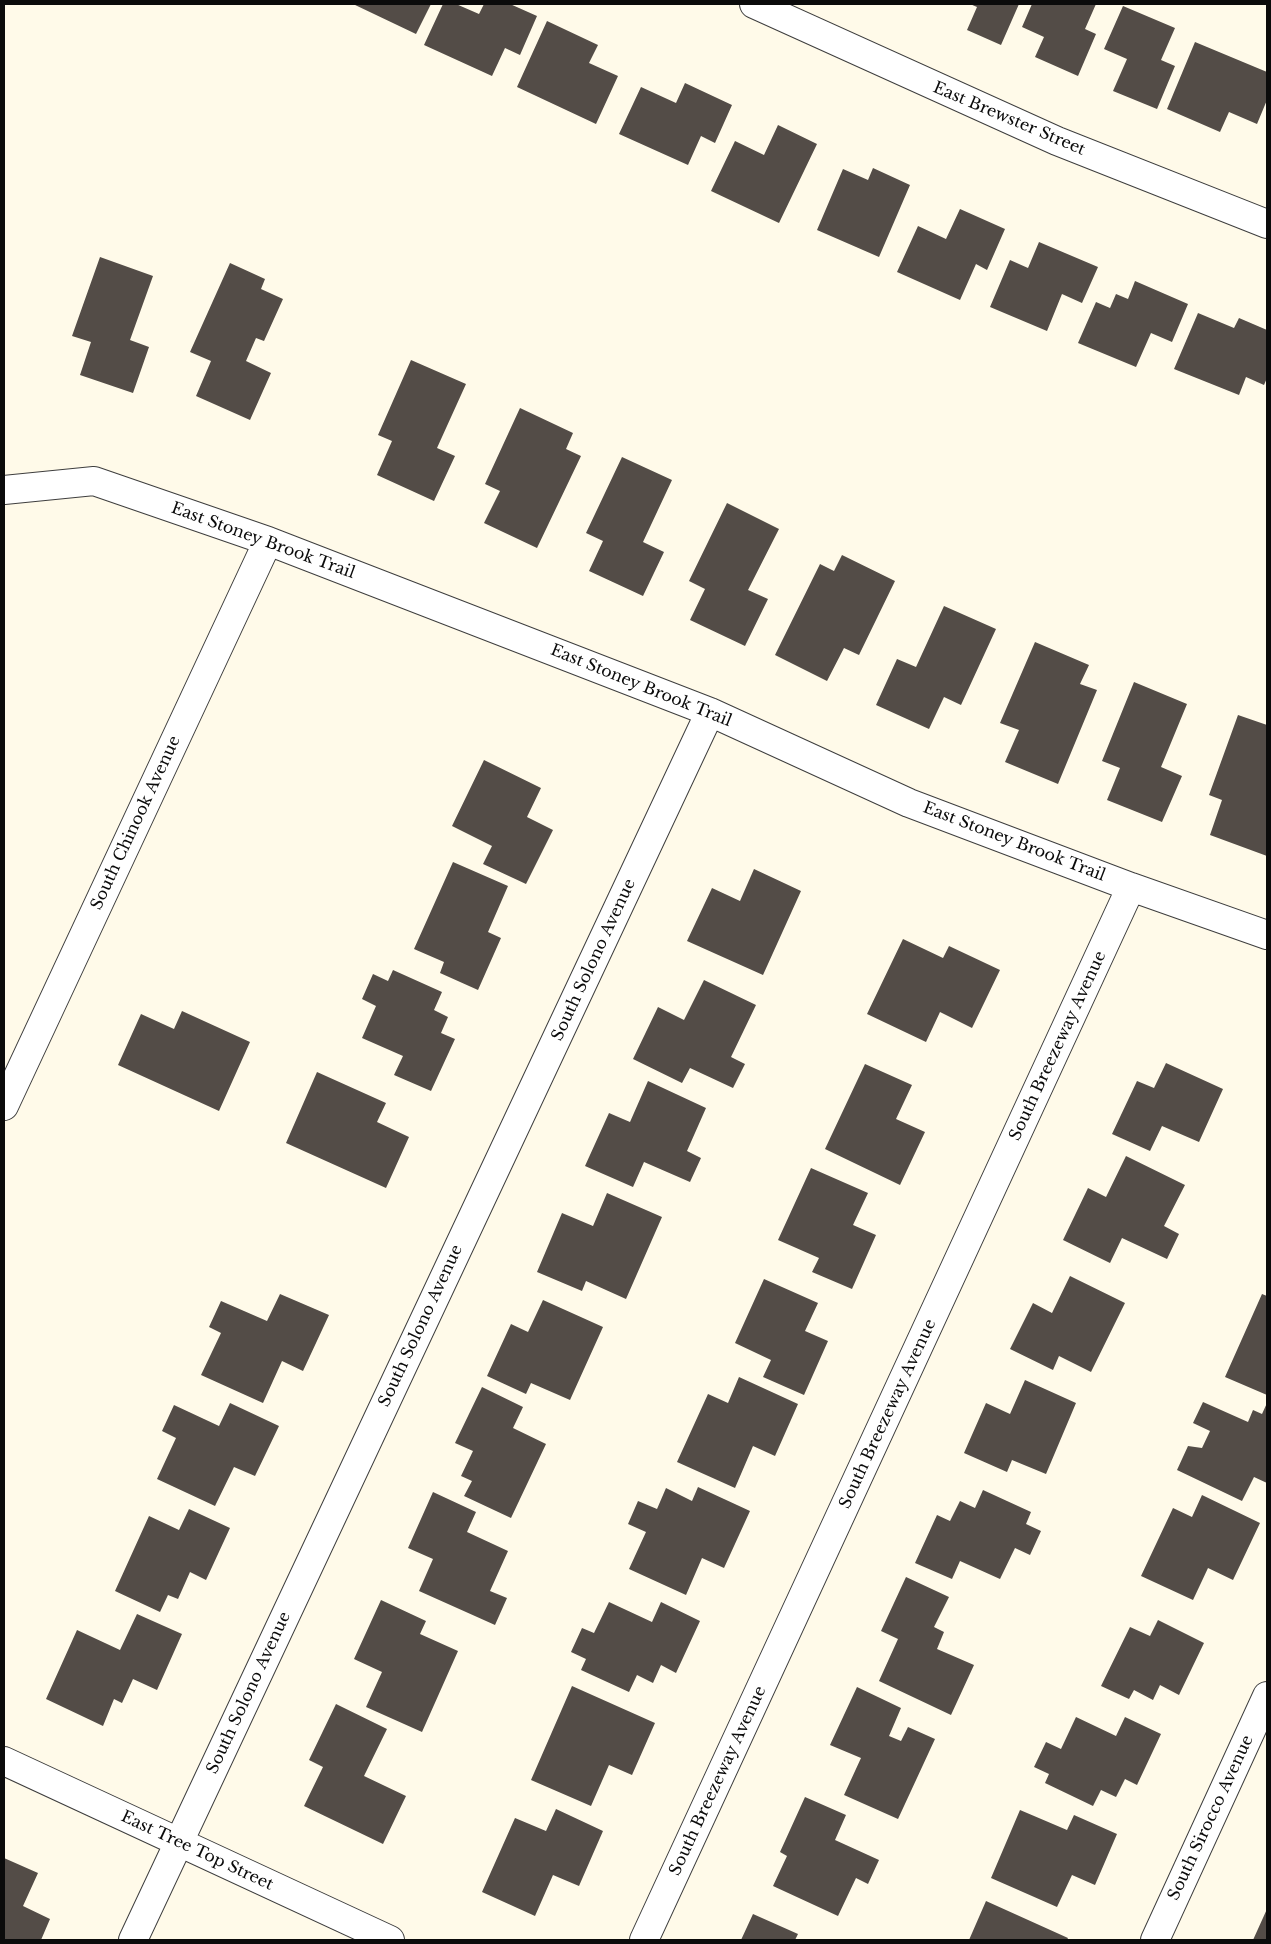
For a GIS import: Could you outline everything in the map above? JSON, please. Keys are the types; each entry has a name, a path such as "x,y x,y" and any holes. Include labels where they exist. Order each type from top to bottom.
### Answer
{"street":[{"name":"East Brewster Street","path":"758,4 1040,134 1267,224"},
{"name":"East Stoney Brook Trail","path":"4,490 94,481 268,541 710,712 910,803 1131,887 1267,935"},
{"name":"South Chinook Avenue","path":"4,1106 268,541"},
{"name":"South Solono Avenue","path":"133,1940 710,712"},
{"name":"South Breezeway Avenue","path":"644,1940 1131,887"},
{"name":"South Sirocco Avenue","path":"1155,1940 1267,1696"},
{"name":"East Tree Top Street","path":"4,1761 390,1940"}],"building":[{"path":"353,4 431,4 416,34"},
{"path":"443,4 456,4 479,14 484,4 510,4 537,16 520,55 505,48 492,76 424,45"},
{"path":"970,4 1019,4 1001,45 967,30 977,7"},
{"path":"1032,4 1096,4 1085,29 1096,34 1078,76 1035,57 1044,37 1022,27"},
{"path":"1123,6 1175,28 1161,60 1175,66 1157,109 1113,91 1127,59 1104,49"},
{"path":"547,21 598,45 589,63 618,76 596,124 517,87"},
{"path":"1195,42 1267,72 1267,100 1257,124 1229,112 1220,132 1167,109"},
{"path":"685,83 732,105 715,143 701,136 688,165 619,134 641,87 676,103"},
{"path":"778,125 817,144 779,223 711,191 735,141 764,155"},
{"path":"873,168 910,185 879,257 817,230 843,169 868,180"},
{"path":"960,209 1005,229 987,270 976,264 960,300 897,272 918,226 946,239"},
{"path":"1039,242 1098,267 1082,303 1062,294 1047,331 990,307 1010,260 1028,268"},
{"path":"100,257 153,276 130,340 149,347 133,393 80,375 91,342 72,336"},
{"path":"230,263 265,279 261,289 283,299 264,341 256,338 246,361 271,373 250,420 196,396 211,361 190,352"},
{"path":"1135,281 1188,304 1172,342 1151,333 1136,367 1078,343 1096,302 1110,308 1116,294 1128,299"},
{"path":"1198,313 1234,328 1239,318 1267,330 1267,378 1264,385 1246,377 1239,395 1174,369"},
{"path":"411,360 466,384 437,448 455,456 434,501 377,475 392,441 378,435"},
{"path":"520,408 573,433 566,449 581,456 537,548 484,523 500,491 485,484"},
{"path":"622,457 672,480 643,542 664,552 643,596 589,571 603,541 586,533"},
{"path":"727,503 779,529 748,590 768,599 745,646 690,620 705,589 689,581"},
{"path":"842,555 895,581 859,655 844,648 827,681 775,655 820,564 834,571"},
{"path":"944,606 996,629 961,705 944,697 929,729 876,705 897,659 916,667"},
{"path":"1035,642 1089,665 1080,684 1097,690 1058,784 1005,762 1019,730 1000,723"},
{"path":"1134,682 1187,704 1161,767 1182,776 1162,822 1107,800 1120,768 1102,761"},
{"path":"1238,715 1267,725 1267,856 1210,835 1222,800 1209,795"},
{"path":"484,760 541,788 527,817 553,830 526,884 483,864 492,846 452,826"},
{"path":"453,862 508,886 488,932 501,938 478,990 440,973 444,962 414,949"},
{"path":"754,869 801,891 763,975 687,941 712,888 740,901"},
{"path":"903,939 943,958 949,946 1000,970 972,1028 940,1012 926,1042 867,1014"},
{"path":"393,970 442,992 434,1010 448,1017 441,1033 455,1039 431,1091 394,1075 403,1056 362,1038 376,1006 362,999 373,974 388,981"},
{"path":"704,980 756,1005 731,1057 745,1064 733,1088 690,1068 682,1083 633,1059 658,1007 684,1020"},
{"path":"182,1011 250,1042 219,1111 118,1065 141,1014 174,1029"},
{"path":"1166,1063 1223,1089 1199,1142 1162,1126 1150,1151 1112,1134 1137,1081 1154,1088"},
{"path":"865,1064 912,1085 896,1119 925,1132 900,1185 825,1149"},
{"path":"317,1072 386,1103 377,1122 409,1137 386,1188 286,1143"},
{"path":"648,1081 706,1108 687,1151 701,1158 690,1182 644,1162 633,1187 585,1166 609,1113 630,1122"},
{"path":"1126,1156 1185,1185 1164,1226 1179,1234 1167,1259 1122,1238 1110,1263 1063,1240 1088,1188 1106,1197"},
{"path":"811,1168 868,1193 853,1225 876,1235 852,1289 812,1272 819,1258 778,1240"},
{"path":"607,1193 662,1217 626,1299 586,1281 582,1291 537,1272 562,1213 593,1226"},
{"path":"1070,1276 1125,1303 1091,1372 1059,1356 1053,1370 1010,1349 1033,1303 1052,1313"},
{"path":"764,1279 818,1303 805,1331 828,1341 804,1395 763,1377 771,1360 735,1343"},
{"path":"280,1294 329,1315 303,1371 282,1361 263,1403 201,1375 221,1333 209,1327 221,1301 267,1321"},
{"path":"1262,1294 1267,1296 1267,1395 1225,1377"},
{"path":"543,1300 603,1327 570,1400 531,1383 526,1394 487,1376 511,1324 528,1332"},
{"path":"739,1377 798,1404 775,1456 753,1446 735,1488 677,1462 708,1394 728,1403"},
{"path":"1025,1380 1076,1403 1046,1474 1012,1460 1007,1472 964,1453 986,1403 1010,1414"},
{"path":"482,1387 523,1407 513,1428 546,1444 511,1518 464,1496 472,1481 461,1476 473,1451 455,1443"},
{"path":"1203,1402 1248,1422 1253,1410 1262,1414 1267,1403 1267,1483 1254,1477 1242,1501 1177,1470 1188,1446 1202,1448 1210,1431 1193,1423"},
{"path":"230,1403 279,1426 255,1476 234,1467 215,1506 157,1479 176,1438 162,1431 174,1405 219,1426"},
{"path":"698,1487 750,1511 724,1568 702,1558 686,1595 629,1569 646,1532 628,1524 638,1501 657,1509 666,1488 692,1501"},
{"path":"983,1490 1031,1512 1026,1524 1041,1531 1030,1555 1015,1548 1000,1579 960,1561 952,1579 915,1563 937,1515 950,1521 960,1501 975,1508"},
{"path":"433,1492 476,1512 467,1532 508,1551 490,1591 507,1598 495,1625 419,1591 433,1559 408,1548"},
{"path":"1202,1495 1260,1523 1233,1580 1208,1568 1193,1600 1141,1576 1173,1508 1192,1517"},
{"path":"189,1509 230,1528 206,1580 190,1572 178,1599 168,1595 160,1612 115,1591 149,1516 179,1530"},
{"path":"906,1577 949,1597 934,1627 944,1632 937,1649 974,1665 951,1715 879,1681 898,1639 881,1631"},
{"path":"381,1600 426,1621 420,1634 458,1651 422,1732 366,1707 382,1672 354,1659"},
{"path":"609,1602 652,1622 661,1602 700,1621 676,1673 661,1665 653,1683 637,1675 629,1692 581,1670 586,1659 571,1652 582,1628 594,1633"},
{"path":"137,1614 182,1634 157,1690 133,1679 122,1703 114,1699 103,1726 46,1699 77,1630 120,1650"},
{"path":"1158,1620 1204,1643 1179,1695 1160,1685 1153,1700 1134,1690 1129,1699 1101,1686 1130,1627 1150,1636"},
{"path":"572,1686 655,1723 632,1775 609,1765 591,1806 531,1780"},
{"path":"857,1687 901,1708 889,1736 901,1741 908,1727 935,1739 898,1819 844,1795 861,1758 830,1745"},
{"path":"336,1704 387,1729 364,1776 406,1796 383,1844 304,1806 323,1767 309,1760"},
{"path":"1076,1717 1116,1736 1125,1717 1161,1734 1137,1785 1125,1779 1116,1797 1101,1790 1093,1806 1045,1783 1049,1774 1034,1767 1046,1742 1061,1749"},
{"path":"805,1797 846,1815 835,1840 879,1860 868,1884 856,1878 838,1916 773,1886 787,1856 780,1852"},
{"path":"556,1809 603,1831 579,1886 553,1875 535,1916 482,1892 515,1818 546,1831"},
{"path":"1020,1810 1067,1830 1074,1815 1117,1834 1095,1885 1072,1875 1057,1907 991,1878"},
{"path":"4,1858 38,1873 23,1906 50,1919 41,1940 4,1940"},
{"path":"986,1901 1068,1938 1067,1940 969,1940"},
{"path":"1267,1909 1267,1940 1253,1940"},
{"path":"753,1914 798,1934 795,1940 741,1940"}]}
